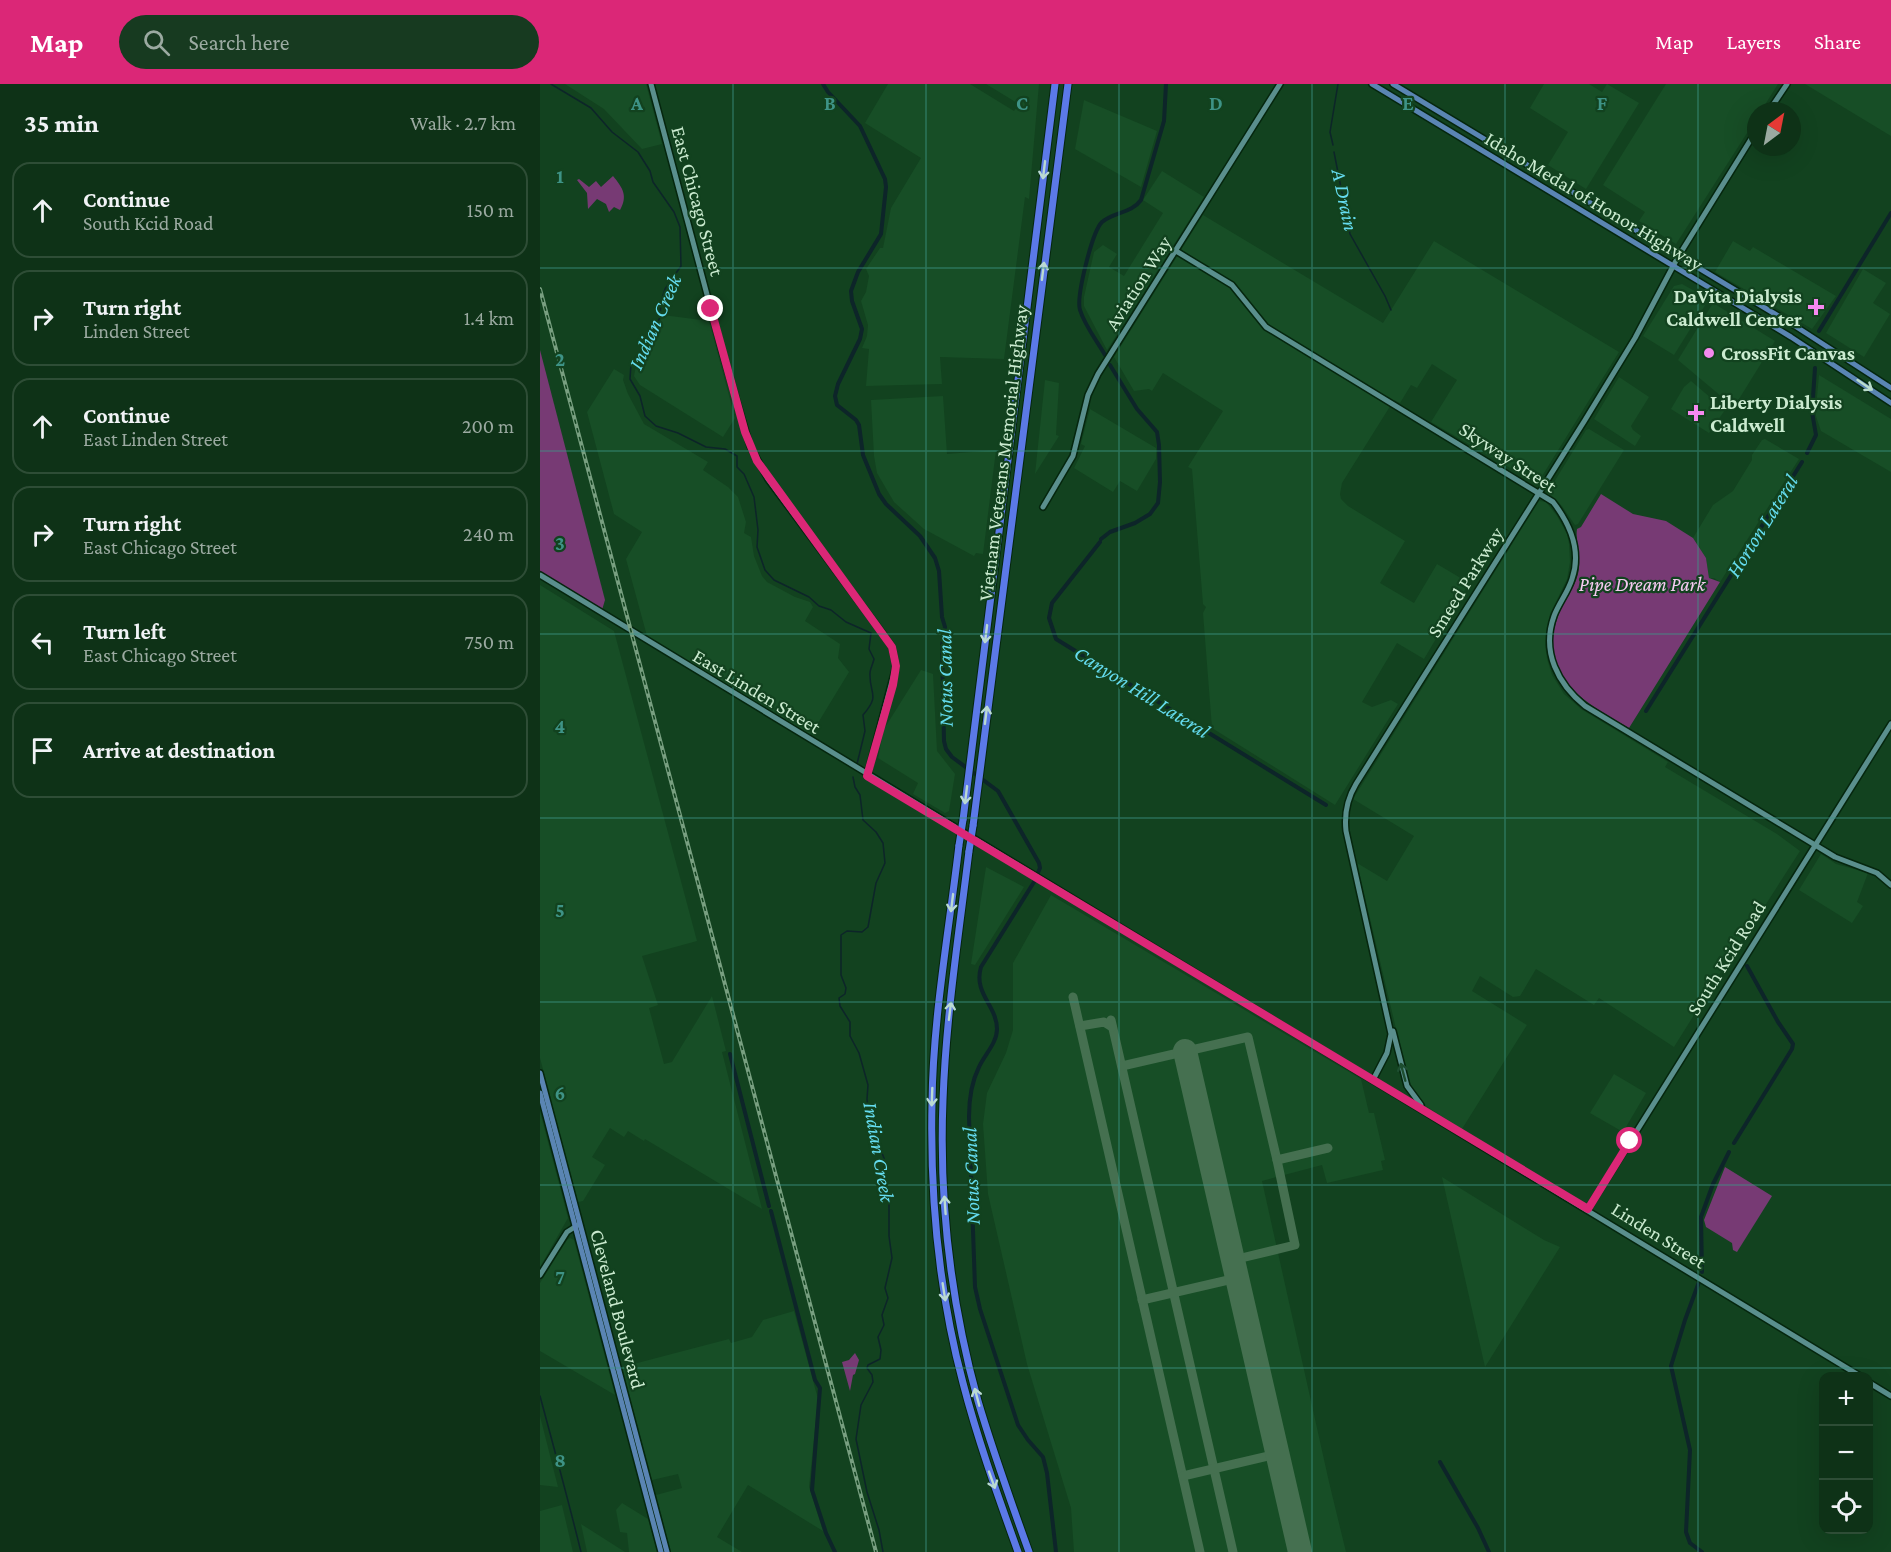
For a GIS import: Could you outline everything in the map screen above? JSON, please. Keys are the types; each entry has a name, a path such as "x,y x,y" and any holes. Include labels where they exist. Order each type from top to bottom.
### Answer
{"highway":[{"name":"Vietnam Veterans Memorial Highway","path":"1018,1552 988,1469 962,1381 944,1288 934,1205 932,1113 934,1053 1054,84"},
{"name":"Vietnam Veterans Memorial Highway","path":"1029,1552 993,1451 972,1379 953,1280 945,1206 942,1102 946,1043 969,851 1063,113 1070,84"}],"main road":[{"name":"Idaho Medal of Honor Highway","path":"1372,84 1791,337 1891,403"},
{"name":"Idaho Medal of Honor Highway","path":"1393,84 1795,327 1891,388"},
{"path":"1401,102 1430,114 1458,132 1465,128"},
{"name":"Cleveland Boulevard","path":"540,1073 662,1552"},
{"name":"Cleveland Boulevard","path":"540,1094 667,1552"}],"street":[{"name":"East Chicago Street","path":"651,84 722,351 750,446 768,479 892,647 895,655 893,685 867,776"},
{"name":"Aviation Way","path":"1043,507 1073,456 1088,395 1098,374 1280,84"},
{"path":"1775,102 1787,84"},
{"name":"Smeed Parkway","path":"1373,1080 1388,1053 1390,1022 1346,831 1348,800 1635,338 1678,257 1747,146"},
{"name":"Skyway Street","path":"1176,251 1232,285 1266,327 1552,502 1566,518 1573,536 1575,557 1573,577 1553,619 1550,639 1552,663 1563,686 1585,706 1835,857 1877,873 1891,885"},
{"name":"East Linden Street","path":"540,575 960,832"},
{"name":"South Kcid Road","path":"1588,1209 1891,724"},
{"name":"Linden Street","path":"960,832 1588,1209 1852,1372"},
{"path":"1390,1022 1407,1086 1419,1104 1431,1114"},
{"path":"540,1275 567,1232 578,1225"},
{"path":"1873,1385 1891,1396"}],"shaded area":[{"path":"565,84 646,84 662,144 642,149 604,109"},
{"path":"888,84 970,84 1014,111 1019,104 986,84 1039,84 1029,199 1025,197 1004,359 940,357 942,384 866,386 869,349 862,348 867,336 868,325 861,301 866,292 869,276 866,269 880,248 883,248 891,208 921,158 865,123"},
{"path":"1544,84 1589,84 1602,92 1607,84 1639,103 1586,189 1548,165 1568,132 1530,108"},
{"path":"1666,84 1778,84 1767,102 1747,102 1747,133 1676,244 1639,221 1645,212 1603,185"},
{"path":"1805,84 1891,84 1891,136"},
{"path":"1084,100 1157,131 1141,187 1075,149"},
{"path":"1162,171 1204,197 1107,350 1084,306 1094,252 1103,245 1117,254 1109,267 1124,276 1163,213 1143,200"},
{"path":"1203,215 1383,323 1434,241 1619,352 1539,481 1534,482 1431,422 1457,380 1432,364 1417,388 1411,385 1400,403 1394,400 1342,483 1341,499 1348,506 1405,541 1380,583 1414,603 1437,564 1469,583 1424,659 1397,643 1362,702 1372,707 1391,700 1398,704 1335,805 1212,728 1203,613 1206,607 1203,604 1192,469 1188,467 1223,411 1163,373 1152,391 1149,389 1134,391 1114,357"},
{"path":"1733,241 1750,251 1753,247 1836,296 1812,329 1715,272"},
{"path":"1863,269 1886,283 1873,303 1890,314 1864,357 1826,333"},
{"path":"1682,284 1709,299 1674,355 1643,336 1674,286"},
{"path":"1713,303 1775,341 1734,407 1678,360"},
{"path":"663,315 709,321 735,418 723,437 640,385 634,376 638,356 652,343"},
{"path":"614,369 624,375 623,380 628,394 644,424 708,462 703,470 728,487 738,497 746,522 744,533 751,537 754,556 762,576 767,582 810,602 813,607 805,621 840,644 838,658 849,672 810,736 647,636 626,559 642,532 614,514 587,412"},
{"path":"1819,375 1891,419 1891,472 1821,431 1816,416"},
{"path":"1619,377 1649,397 1631,426 1641,436 1635,446 1594,419"},
{"path":"1045,380 1059,383 1056,435 1059,436 1035,474"},
{"path":"1691,381 1725,410 1709,433 1671,409 1684,387"},
{"path":"943,396 947,454 996,450 983,554 976,553 974,556 924,529 894,502 877,473 871,400"},
{"path":"1090,409 1156,448 1156,459 1137,491 1120,481 1113,492 1074,468 1085,446 1081,444"},
{"path":"1589,429 1624,450 1578,524 1575,525 1562,506 1548,492 1586,430"},
{"path":"1765,439 1799,459 1720,582 1709,578 1706,558 1693,538 1713,505 1733,491 1752,460 1752,455"},
{"path":"1539,501 1546,502 1557,516 1567,534 1569,544 1570,562 1567,579 1550,614 1545,645 1552,675 1564,694 1581,709 1668,762 1665,767 1777,834 1800,851 1759,915 1754,919 1674,1047 1599,998 1594,1005 1536,969 1520,996 1513,997 1480,976 1472,991 1527,1025 1462,1129 1421,1103 1409,1084 1357,863 1387,881 1414,836 1353,799"},
{"path":"540,585 614,631 697,941 642,956 658,1005 649,1008 664,1064 672,1062 712,996 726,1051 722,1052 762,1209 645,1139 644,1141 628,1131 624,1137 610,1128 592,1157 605,1165 583,1201 578,1202 540,1058"},
{"path":"921,670 933,674 937,751 955,774 949,811 945,813 913,794 918,783 878,758 884,729"},
{"path":"1821,854 1836,864 1868,873 1857,902 1863,906 1852,923 1799,890"},
{"path":"986,867 1024,887 975,965 971,964"},
{"path":"1051,895 1361,1079 1369,1113 1374,1113 1385,1160 1381,1161 1383,1170 1327,1183 1322,1165 1262,1181 1346,1552 1074,1552 1071,1508 1027,1364 988,1194 983,1124 987,1093 1006,1053 1013,1030 1013,963"},
{"path":"1614,1074 1646,1093 1623,1132 1590,1113"},
{"path":"540,1112 568,1218 540,1267"},
{"path":"1442,1177 1544,1240 1560,1247 1485,1367"},
{"path":"570,1238 574,1240 615,1395 540,1351 540,1283"},
{"path":"794,1311 818,1399 809,1487 823,1531 748,1485 717,1537 742,1552 671,1552 656,1495 682,1488 678,1474 652,1480 622,1367 729,1339 731,1343 752,1337 763,1320"},
{"path":"540,1416 558,1487 540,1485"},
{"path":"622,1503 648,1519 657,1552 629,1552 627,1533 620,1532 616,1510"},
{"path":"562,1505 573,1552 540,1552 540,1511"},
{"path":"581,1524 625,1552 587,1552"}],"green space":[{"path":"613,176 624,196 620,210 614,207 609,212 606,204 597,199 588,209 587,193 577,180 579,179 589,187 596,181 601,187"},
{"path":"540,350 605,600 602,610 540,571"},
{"name":"Pipe Dream Park","path":"1601,494 1633,514 1666,521 1693,538 1706,558 1709,578 1720,582 1629,728 1582,698 1559,672 1554,656 1553,637 1558,616 1578,574 1577,529 1581,527"},
{"path":"1725,1167 1772,1196 1737,1252 1733,1250 1732,1243 1706,1227 1704,1220"},
{"path":"855,1353 859,1360 850,1391 842,1362 849,1360"}],"waterway":[{"name":"Indian Creek","path":"551,84 591,108 612,132 638,152 650,171 653,182 674,212 680,227 681,266 665,289 660,317 648,345 631,364 630,379 640,396 645,416 656,426 678,433 706,447 725,449 737,456 737,467 744,474 754,497 758,530 757,547 765,570 774,580 809,597 819,606 831,610 846,622 871,633 869,649 874,659 870,673 873,698 863,715 865,731 857,764"},
{"name":"Notus Canal","path":"823,84 860,126 885,179 886,187 881,234 858,272 851,291 852,301 862,329 860,339 838,384 835,396 837,405 859,425 863,455 879,494 886,504 920,536 935,558 939,571 942,617 945,627 942,646 946,749 952,757 998,791 1040,868 1034,882 981,967 980,984 993,1013 997,1029 993,1044 981,1062 974,1079 969,1117 975,1287 1018,1425 1043,1457 1056,1552"},
{"name":"Canyon Hill Lateral","path":"1105,355 1080,310 1080,292 1086,265 1094,238 1102,222 1133,208 1141,200 1164,121 1166,84"},
{"name":"A Drain","path":"1333,145 1330,132 1338,84"},
{"name":"A Drain","path":"1334,152 1350,234 1391,310"},
{"name":"Horton Lateral","path":"1819,331 1891,213"},
{"name":"Canyon Hill Lateral","path":"1101,539 1110,532 1135,523 1150,514 1158,503 1160,482 1157,432 1137,409 1110,365"},
{"name":"Horton Lateral","path":"1807,453 1816,435 1812,412 1815,368"},
{"name":"Horton Lateral","path":"1646,711 1802,462"},
{"name":"Canyon Hill Lateral","path":"1100,542 1052,603 1049,618 1056,639 1326,805"},
{"name":"Indian Creek","path":"853,777 860,795 863,820 876,832 883,843 885,863 876,883 868,927 862,932 847,931 841,935 841,975 846,988 845,994 839,998 840,1006 850,1022 850,1036 859,1053 868,1085 870,1124 884,1158 880,1182 889,1204 892,1258 885,1288 888,1298 882,1315 884,1325 878,1337 881,1350 880,1359 868,1365 867,1368 872,1375 873,1382 861,1405 856,1439 883,1552"},
{"name":"Horton Lateral","path":"1734,1143 1793,1044 1747,966"},
{"path":"730,1054 769,1206"},
{"name":"Horton Lateral","path":"1702,1272 1701,1217 1713,1184 1729,1152"},
{"path":"771,1211 815,1380 820,1388 812,1490 826,1533 835,1552"},
{"name":"Horton Lateral","path":"1699,1282 1671,1366 1690,1450 1686,1532 1690,1543 1702,1552"},
{"path":"540,1396 581,1552"},
{"name":"Canyon Hill Lateral","path":"1440,1462 1478,1528 1489,1552"}],"taxiway":[{"path":"1073,997 1200,1552"},
{"path":"1111,1020 1233,1552"},
{"path":"1080,1026 1104,1022 1112,1027"},
{"path":"1122,1066 1248,1037 1277,1160 1328,1148"},
{"path":"1233,1260 1295,1245 1277,1160"},
{"path":"1142,1300 1237,1278"},
{"path":"1183,1476 1277,1454"}],"runway":[{"path":"1185,1051 1300,1552"}],"railway":[{"path":"540,289 876,1552"}],"place":[{"name":"DaVita Dialysis Caldwell Center","path":"1816,307"},
{"name":"CrossFit Canvas","path":"1709,353"},
{"name":"Liberty Dialysis Caldwell","path":"1696,413"}],"route":[{"path":"711,309 745,432 757,461 892,647 895,655 893,685 867,776 1588,1209 1630,1141"}]}
